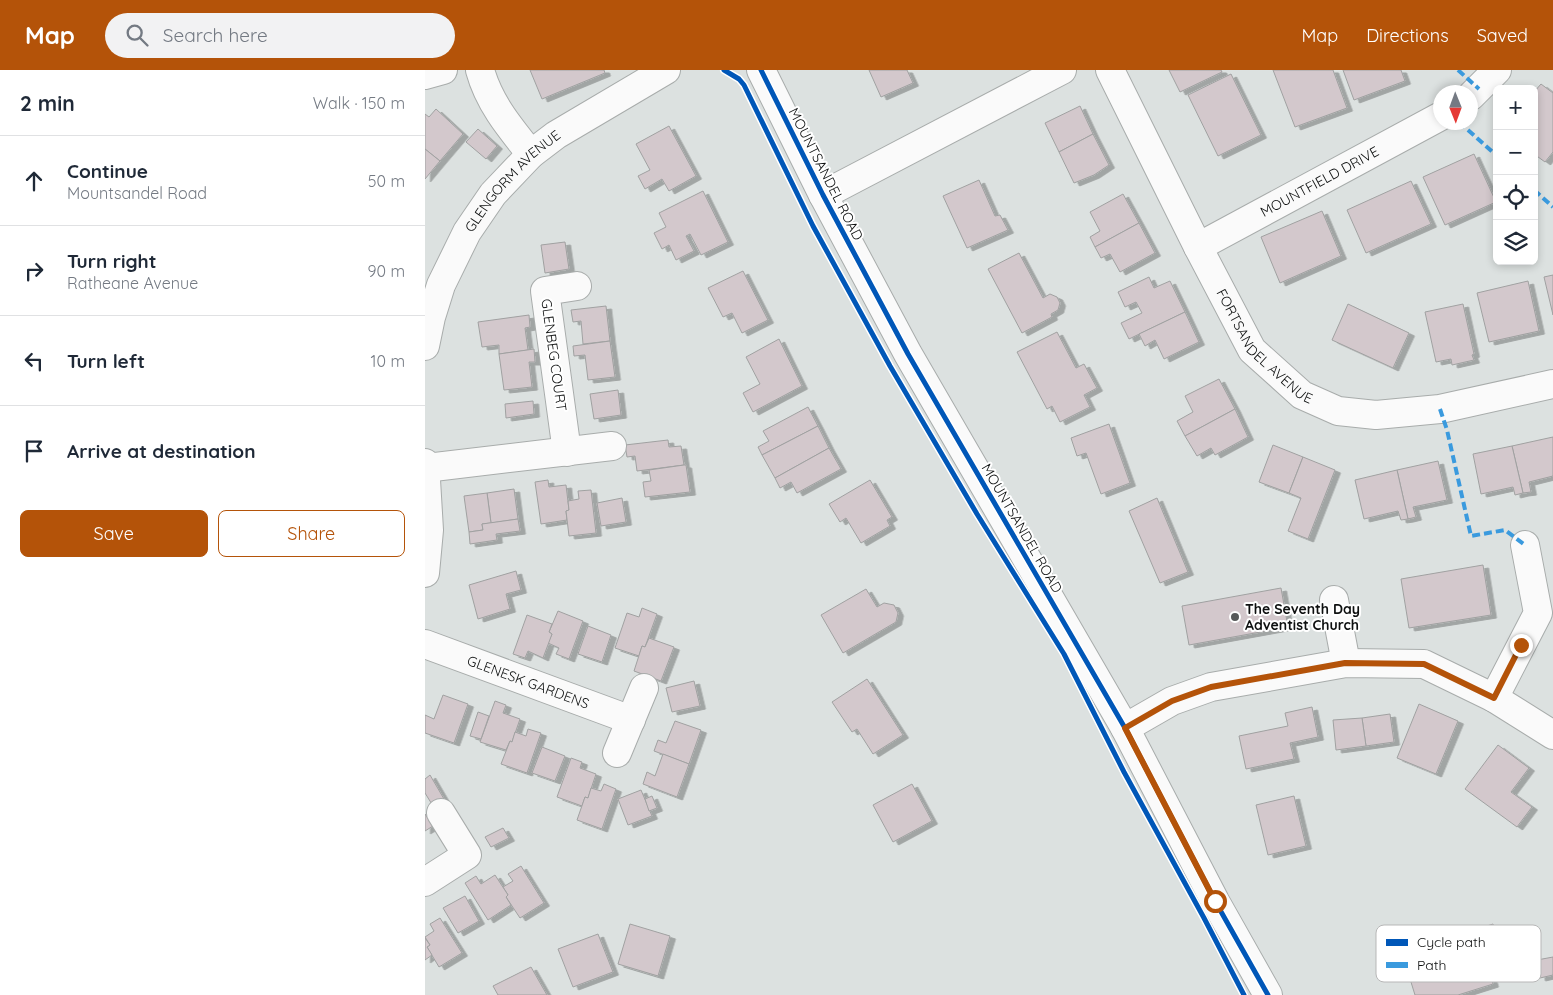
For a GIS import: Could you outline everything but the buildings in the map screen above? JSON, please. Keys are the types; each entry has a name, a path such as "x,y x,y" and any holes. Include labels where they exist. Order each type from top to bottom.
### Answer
{"street":[{"path":"425,75 443,70"},
{"path":"480,70 485,88 500,114 531,154"},
{"name":"GLENGORM AVENUE","path":"425,346 441,285 467,232 493,194 531,154 556,135 666,70"},
{"name":"MOUNTSANDEL ROAD","path":"761,70 823,195 908,354 1125,728 1215,901 1268,995"},
{"path":"823,195 1062,70"},
{"name":"FORTSANDEL AVENUE","path":"1110,70 1198,247 1252,350 1302,395 1338,411 1376,415 1440,409 1553,384"},
{"path":"1478,89 1497,70"},
{"name":"MOUNTFIELD DRIVE","path":"1198,247 1433,120"},
{"name":"GLENBEG COURT","path":"567,452 545,291 577,286"},
{"path":"425,468 612,446"},
{"path":"425,463 429,530 425,573"},
{"path":"1494,698 1538,613 1525,545"},
{"path":"1334,600 1345,663"},
{"name":"GLENESK GARDENS","path":"425,644 631,720"},
{"path":"1125,728 1172,701 1211,687 1345,663 1424,664 1494,698 1553,735"},
{"path":"617,754 644,688"},
{"path":"425,882 467,855 441,813"}],"marked path":[{"path":"1458,70 1479,89"},
{"path":"1468,130 1493,152"},
{"path":"1538,194 1553,207"},
{"path":"1440,409 1447,430 1471,536 1505,530 1525,545"}],"cycle path":[{"path":"724,70 739,79 744,85 813,226 890,366 977,514 1064,654 1124,772 1244,995"},
{"path":"761,70 823,195 908,354 1125,728 1215,901 1268,995"}],"place":[{"name":"The Seventh Day Adventist Church","path":"1235,617"}],"route":[{"path":"1215,901 1125,728 1172,701 1211,687 1345,663 1424,664 1494,698 1521,645"}]}
